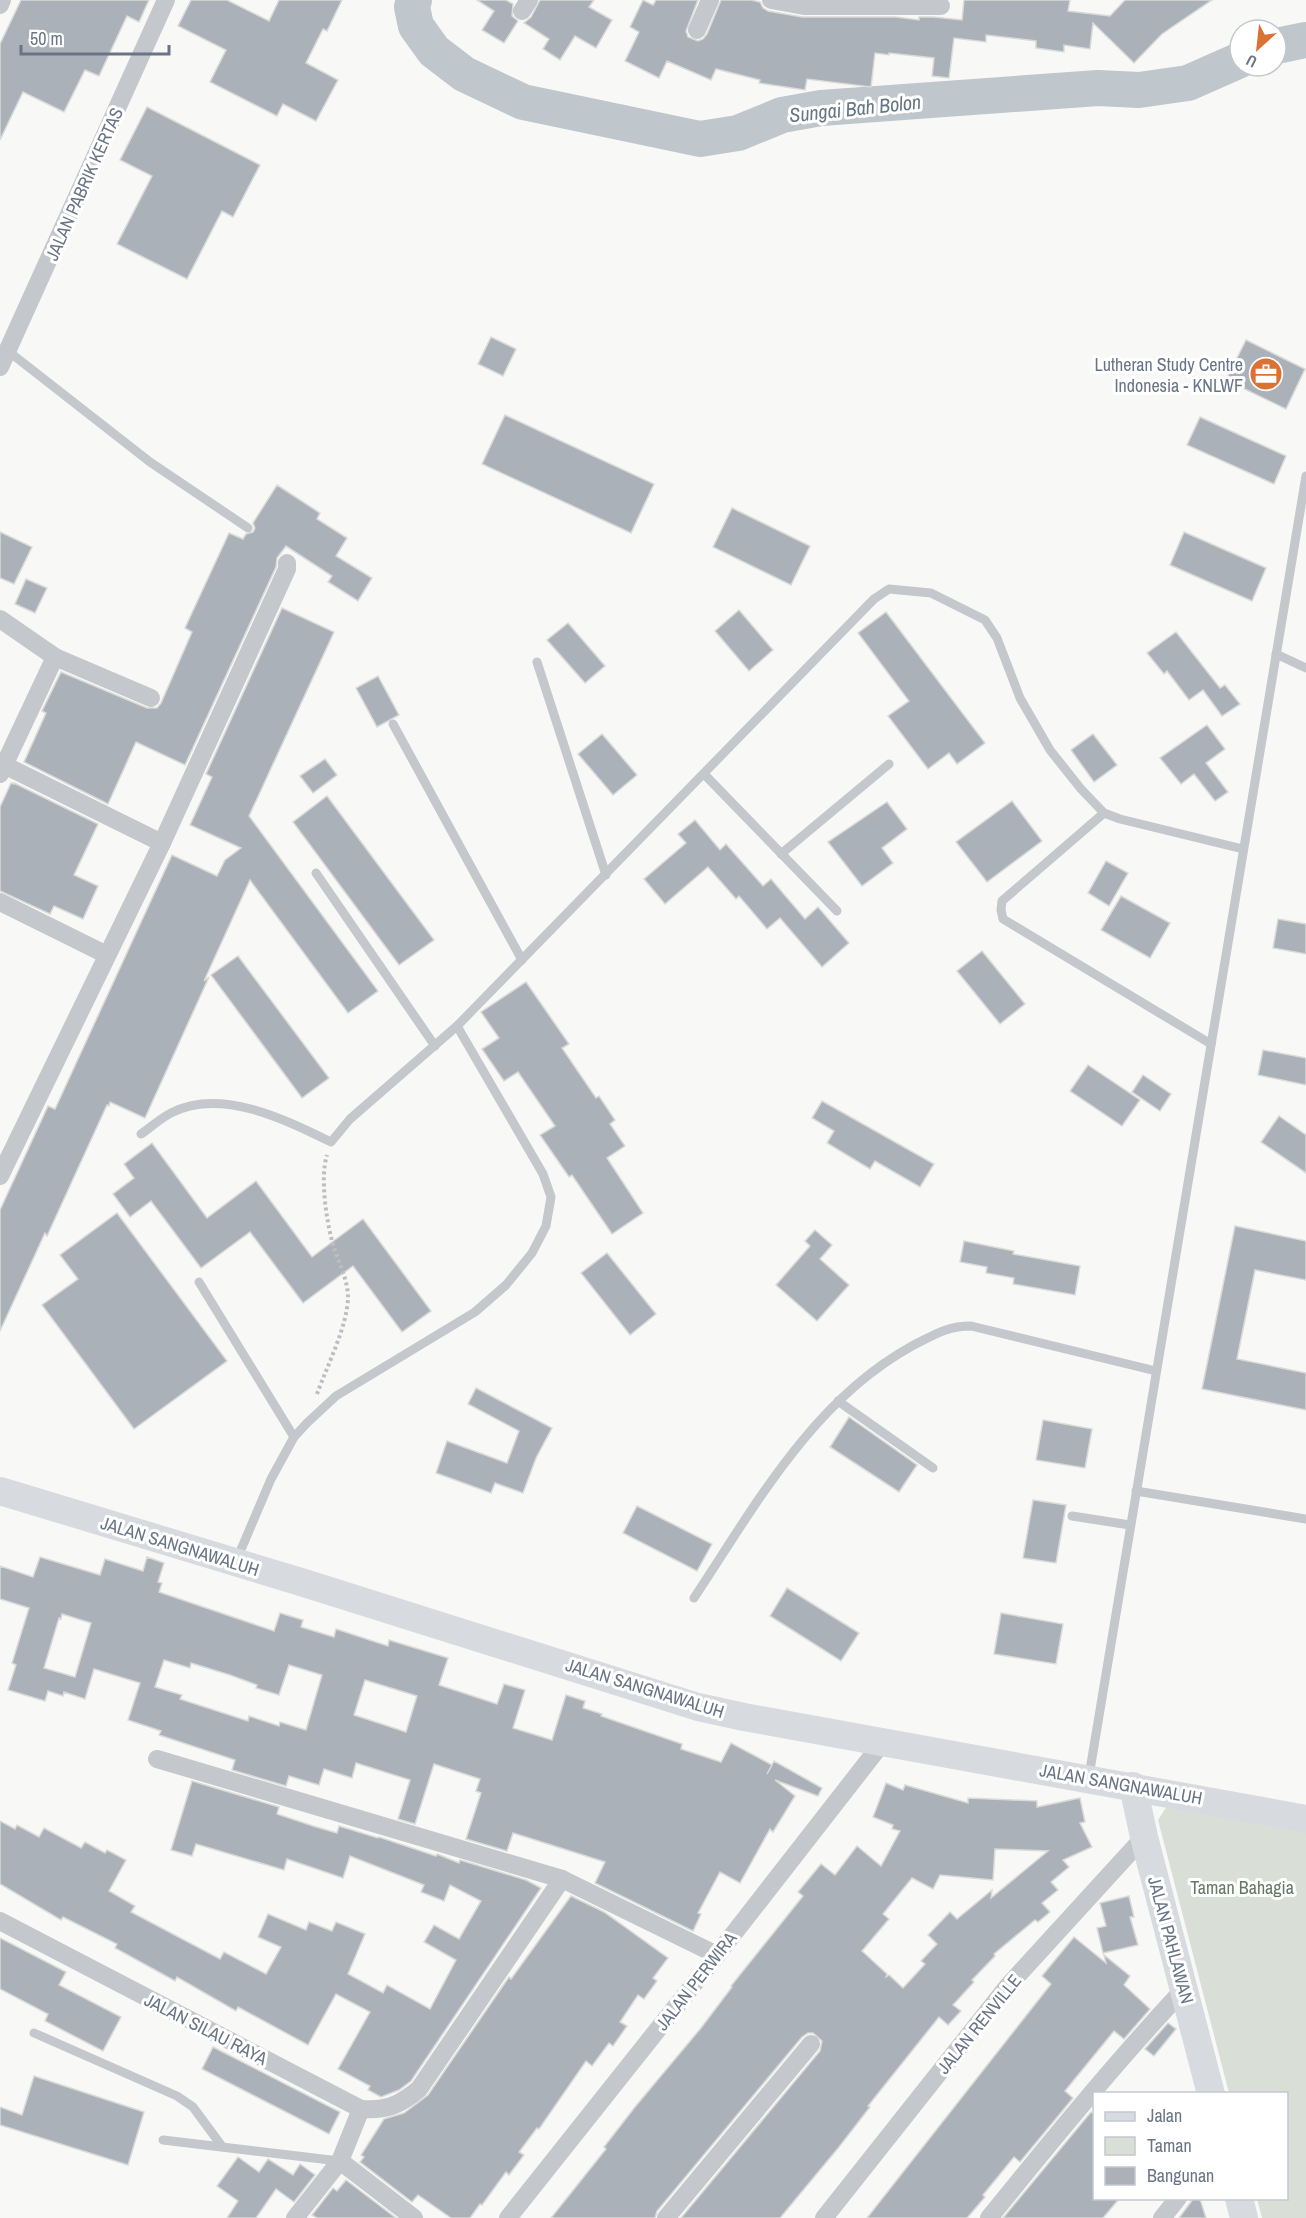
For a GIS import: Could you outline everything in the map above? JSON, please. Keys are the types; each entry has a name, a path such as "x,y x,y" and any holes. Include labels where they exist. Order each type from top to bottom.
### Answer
{"main road":[{"name":"JALAN SANGNAWALUH","path":"0,1491 698,1707 1306,1819"},
{"name":"JALAN PAHLAWAN","path":"1133,1786 1144,1837 1210,2092"},
{"path":"1239,2200 1244,2218"}],"street":[{"path":"0,5 2,0"},
{"name":"JALAN PABRIK KERTAS","path":"4,359 166,0"},
{"path":"697,30 710,0"},
{"path":"771,0 804,6 941,6"},
{"path":"0,1176 162,843 287,569 287,563"},
{"path":"0,619 56,657 151,698"},
{"path":"56,657 2,768 162,843"},
{"path":"0,902 108,955"},
{"name":"JALAN PERWIRA","path":"508,2218 883,1742"},
{"path":"157,1759 562,1879 717,1955"},
{"name":"JALAN RENVILLE","path":"824,2218 1007,1987 1144,1837"},
{"path":"295,2218 340,2161 361,2109 378,2110 394,2107 419,2089 562,1879"},
{"name":"JALAN SILAU RAYA","path":"0,1921 361,2109"},
{"path":"989,2218 1065,2124 1184,1989"},
{"path":"666,2218 811,2044"},
{"path":"340,2161 414,2218"},
{"path":"1162,2218 1177,2200"}],"lane":[{"path":"4,359 248,528"},
{"path":"1089,1778 1306,476"},
{"path":"141,1134 172,1112 193,1105 222,1104 270,1114 331,1143 350,1119 458,1026 874,599 889,589 931,593 985,620 997,638 1020,698 1050,750 1081,789 1104,813 1243,849"},
{"path":"1276,654 1306,668"},
{"path":"537,662 606,874"},
{"path":"393,723 522,960"},
{"path":"782,854 889,764"},
{"path":"704,774 837,911"},
{"path":"1104,813 1002,901 1003,919 1211,1044"},
{"path":"316,873 435,1046"},
{"path":"235,1563 271,1479 294,1437 336,1396 475,1312 506,1285 531,1253 546,1227 551,1197 543,1174 458,1026"},
{"path":"199,1282 294,1437"},
{"path":"694,1598 786,1460 838,1401 896,1355 945,1328 961,1326 986,1329 1156,1371"},
{"path":"838,1401 933,1468"},
{"path":"1136,1491 1306,1519"},
{"path":"1072,1516 1130,1525"},
{"path":"34,2033 177,2096 193,2107 221,2145"},
{"path":"163,2140 221,2145 340,2161"}],"path":[{"path":"307,1423 345,1321 348,1297 343,1269 332,1241 324,1189 325,1159 331,1143"}],"green space":[{"name":"Taman Bahagia","path":"1167,1806 1306,1833 1306,2218 1262,2218 1257,2200 1288,2200 1288,2092 1229,2092 1158,1820"}],"building":[{"path":"21,0 149,0 139,22 127,16 99,76 85,70 64,112 23,92 0,140 0,44"},
{"path":"191,0 227,0 269,21 279,0 342,0 327,31 323,29 306,63 338,80 316,121 283,104 277,116 210,82 226,50 178,26"},
{"path":"477,0 506,0 513,4 512,16 518,21 504,43 482,30 494,11"},
{"path":"540,0 594,0 589,7 612,20 596,48 575,36 560,60 543,49 549,39 524,23 531,17"},
{"path":"643,0 653,5 656,0 698,0 686,31 688,37 698,41 707,34 721,0 751,0 760,2 768,11 802,17 896,17 919,20 919,17 934,17 962,20 964,0 1070,0 1068,11 1110,16 1125,0 1212,0 1162,34 1134,63 1093,23 1090,49 1064,45 1064,52 1036,48 1036,41 986,35 986,42 954,38 949,78 932,76 934,58 875,53 871,87 807,79 805,90 759,83 760,80 716,69 711,80 667,61 659,78 625,61 639,32 630,27"},
{"path":"147,107 260,165 233,217 222,211 187,279 117,244 152,176 120,160"},
{"path":"491,337 516,349 503,376 478,364"},
{"name":"Lutheran Study Centre Indonesia - KNLWF","path":"1246,340 1305,369 1286,409 1226,380"},
{"path":"505,415 654,484 631,533 482,464"},
{"path":"1200,417 1286,456 1274,484 1187,445"},
{"path":"277,485 320,513 317,519 347,538 336,556 372,578 358,601 328,582 332,576 286,546 277,558 276,567 185,765 136,742 108,804 24,762 46,713 42,711 61,672 147,708 157,708 192,632 185,628 229,533 243,539 246,534 253,532 255,528 253,523"},
{"path":"732,508 810,546 791,585 713,547"},
{"path":"0,532 32,547 14,584 0,578"},
{"path":"1184,532 1266,568 1252,601 1170,565"},
{"path":"26,579 47,588 35,613 15,604"},
{"path":"282,608 334,632 249,816 378,991 348,1013 250,880 145,1118 110,1102 109,1106 107,1105 47,1236 45,1233 0,1331 0,1210 48,1106 55,1109 172,855 217,876 225,860 241,848 190,825 212,777 206,774"},
{"path":"739,610 773,650 749,671 715,631"},
{"path":"886,612 985,743 957,764 949,753 928,769 888,716 909,701 858,633"},
{"path":"568,623 605,666 585,683 547,640"},
{"path":"1176,632 1220,688 1225,685 1240,704 1222,716 1203,690 1189,700 1167,671 1164,674 1147,653"},
{"path":"378,676 399,715 377,727 356,688"},
{"path":"1207,725 1225,749 1206,763 1228,792 1215,801 1194,774 1181,784 1160,758"},
{"path":"602,734 637,775 613,795 578,754"},
{"path":"1093,734 1117,765 1094,782 1071,750"},
{"path":"325,759 337,775 313,793 300,776"},
{"path":"11,783 98,824 74,875 98,886 83,919 54,906 50,914 0,891 0,807"},
{"path":"327,796 434,940 399,965 293,822"},
{"path":"1012,801 1042,841 987,882 956,842"},
{"path":"887,802 907,829 882,848 893,863 862,886 828,842"},
{"path":"695,820 720,850 726,844 763,886 771,879 805,919 818,907 849,943 822,967 780,918 767,929 739,896 736,899 708,867 665,904 644,879 686,843 678,834"},
{"path":"1106,861 1128,873 1109,906 1088,893"},
{"path":"1121,896 1170,923 1150,958 1101,930"},
{"path":"1278,919 1306,924 1306,954 1273,948"},
{"path":"982,951 1025,1004 1000,1024 957,971"},
{"path":"238,956 329,1078 302,1098 211,975"},
{"path":"526,982 569,1044 562,1048 596,1098 599,1096 615,1120 610,1124 625,1146 607,1158 643,1213 612,1234 572,1175 569,1177 540,1135 555,1126 518,1072 504,1081 482,1049 499,1038 481,1012"},
{"path":"1263,1050 1306,1058 1306,1085 1258,1075"},
{"path":"1088,1065 1140,1100 1122,1126 1070,1091"},
{"path":"1143,1075 1171,1094 1160,1111 1132,1092"},
{"path":"822,1101 934,1164 920,1187 875,1161 870,1169 827,1143 834,1131 812,1118"},
{"path":"1279,1116 1306,1135 1306,1173 1261,1142"},
{"path":"152,1143 207,1218 256,1181 312,1257 363,1219 431,1311 402,1332 353,1266 303,1303 250,1232 201,1268 151,1201 130,1217 113,1194 134,1178 124,1164"},
{"path":"117,1213 227,1361 134,1429 42,1305 78,1279 60,1255"},
{"path":"1235,1226 1306,1241 1306,1280 1255,1270 1237,1359 1306,1373 1306,1410 1202,1389"},
{"path":"815,1230 832,1245 820,1259 849,1285 817,1321 776,1285 810,1246 805,1241"},
{"path":"964,1241 1014,1251 1013,1254 1080,1266 1075,1295 1013,1284 1014,1278 986,1273 987,1267 960,1262"},
{"path":"607,1253 656,1314 630,1335 581,1273"},
{"path":"476,1388 552,1428 536,1458 523,1493 495,1483 491,1493 436,1473 447,1441 507,1463 519,1431 468,1404"},
{"path":"849,1417 917,1465 899,1492 830,1447"},
{"path":"1043,1420 1092,1429 1085,1468 1036,1460"},
{"path":"1033,1500 1066,1505 1056,1563 1023,1558"},
{"path":"637,1506 712,1544 697,1571 623,1533"},
{"path":"40,1557 100,1575 105,1559 143,1571 147,1557 164,1563 158,1582 162,1583 159,1592 274,1631 280,1613 303,1620 301,1627 334,1637 336,1629 388,1646 389,1640 448,1658 439,1685 497,1704 504,1684 525,1690 513,1728 552,1740 566,1695 585,1701 583,1708 602,1714 601,1716 682,1744 681,1749 721,1762 731,1743 772,1765 774,1761 822,1788 818,1796 775,1780 795,1796 773,1832 770,1829 740,1883 720,1872 698,1913 701,1914 693,1931 595,1883 605,1862 513,1833 507,1851 466,1839 481,1793 476,1791 480,1779 434,1764 415,1824 398,1819 410,1780 356,1763 352,1778 324,1769 319,1785 289,1776 286,1786 232,1770 235,1760 159,1735 161,1731 128,1720 140,1683 94,1669 85,1699 64,1692 63,1696 48,1691 45,1701 8,1690 16,1665 12,1663 29,1608 0,1599 0,1566 33,1577","holes":["62,1614 91,1623 75,1677 44,1668","164,1660 190,1668 191,1663 230,1675 257,1685 256,1688 279,1695 289,1665 322,1675 306,1730 280,1722 279,1726 249,1716 248,1721 180,1699 182,1695 155,1687","365,1680 417,1696 406,1732 354,1715"]},
{"path":"787,1588 859,1633 841,1661 770,1616"},
{"path":"1001,1613 1063,1624 1056,1664 994,1654"},
{"path":"192,1781 279,1807 277,1814 313,1826 337,1833 339,1826 436,1856 437,1854 459,1863 460,1860 526,1880 541,1888 411,2081 399,2090 381,2097 368,2090 370,2086 338,2069 370,2012 336,1994 308,2045 238,2007 236,2011 177,1977 175,1981 115,1948 117,1944 63,1917 61,1920 0,1884 0,1821 15,1829 17,1825 39,1837 44,1828 81,1848 85,1842 105,1853 107,1850 126,1860 109,1891 135,1906 131,1912 220,1959 224,1952 266,1974 281,1947 258,1937 268,1914 306,1930 309,1922 332,1931 336,1922 365,1934 348,1974 383,1993 387,1985 430,2009 456,1960 424,1942 434,1925 459,1939 481,1901 450,1885 444,1901 421,1892 424,1885 350,1856 343,1878 287,1859 284,1870 196,1844 192,1856 171,1850"},
{"path":"886,1783 903,1790 905,1785 968,1803 968,1798 1037,1801 1037,1807 1080,1798 1085,1822 1080,1823 1092,1847 1063,1860 1069,1867 1051,1882 1058,1890 1042,1903 1050,1912 1038,1922 1035,1920 994,1954 995,1956 972,1980 974,1982 953,2005 961,2011 948,2025 939,2017 868,2106 870,2107 839,2147 780,2218 681,2218 820,2051 822,2041 813,2033 802,2037 657,2211 655,2218 551,2218 606,2149 604,2147 635,2107 701,2028 731,1986 803,1896 798,1892 821,1864 835,1875 857,1846 881,1866 900,1831 892,1829 893,1825 873,1817","holes":["995,1849 1048,1851 991,1898 992,1890 957,1919 950,1912 928,1935 937,1944 921,1961 925,1964 903,1988 889,1975 886,1977 887,1974 862,1951 889,1919 883,1914 912,1878 933,1889 940,1875 993,1880"]},
{"path":"571,1896 604,1912 668,1958 653,1978 657,1981 644,1999 638,1995 620,2022 627,2026 613,2046 609,2043 592,2066 586,2061 539,2129 537,2128 519,2152 524,2155 509,2175 506,2172 470,2218 451,2218 418,2195 412,2202 360,2162 364,2157 361,2155 384,2119 404,2113 428,2095 509,1977 511,1979"},
{"path":"1129,1896 1134,1917 1130,1917 1138,1945 1103,1953 1097,1928 1106,1926 1100,1903"},
{"path":"1074,1937 1106,1963 1104,1955 1130,1976 1124,1985 1150,2009 1124,2039 1114,2031 1065,2091 1073,2098 1020,2162 1014,2157 967,2218 867,2218 1051,1984 1042,1976"},
{"path":"0,1938 66,1972 59,1985 121,2017 103,2051 45,2021 48,2014 0,1989"},
{"path":"1168,2023 1176,2029 1154,2056 1145,2049"},
{"path":"213,2047 340,2112 329,2134 202,2069"},
{"path":"34,2076 144,2112 128,2165 0,2125 0,2107 22,2115"},
{"path":"1091,2112 1093,2114 1093,2200 1118,2200 1103,2218 1003,2218"},
{"path":"238,2157 259,2172 268,2159 293,2175 300,2164 315,2175 294,2202 276,2189 256,2218 227,2218 238,2201 217,2186"},
{"path":"346,2180 396,2218 317,2218 312,2215 333,2188 337,2191"},
{"path":"1192,2200 1200,2200 1206,2218 1179,2218"}],"waterway":[{"name":"Sungai Bah Bolon","path":"414,0 412,7 416,26 434,51 464,74 523,102 700,139 738,133 782,115 821,108 1098,88 1139,90 1188,83 1228,65"},
{"name":"Sungai Bah Bolon","path":"1288,44 1306,40"}],"place":[{"name":"Lutheran Study Centre Indonesia - KNLWF","path":"1266,374"}]}
